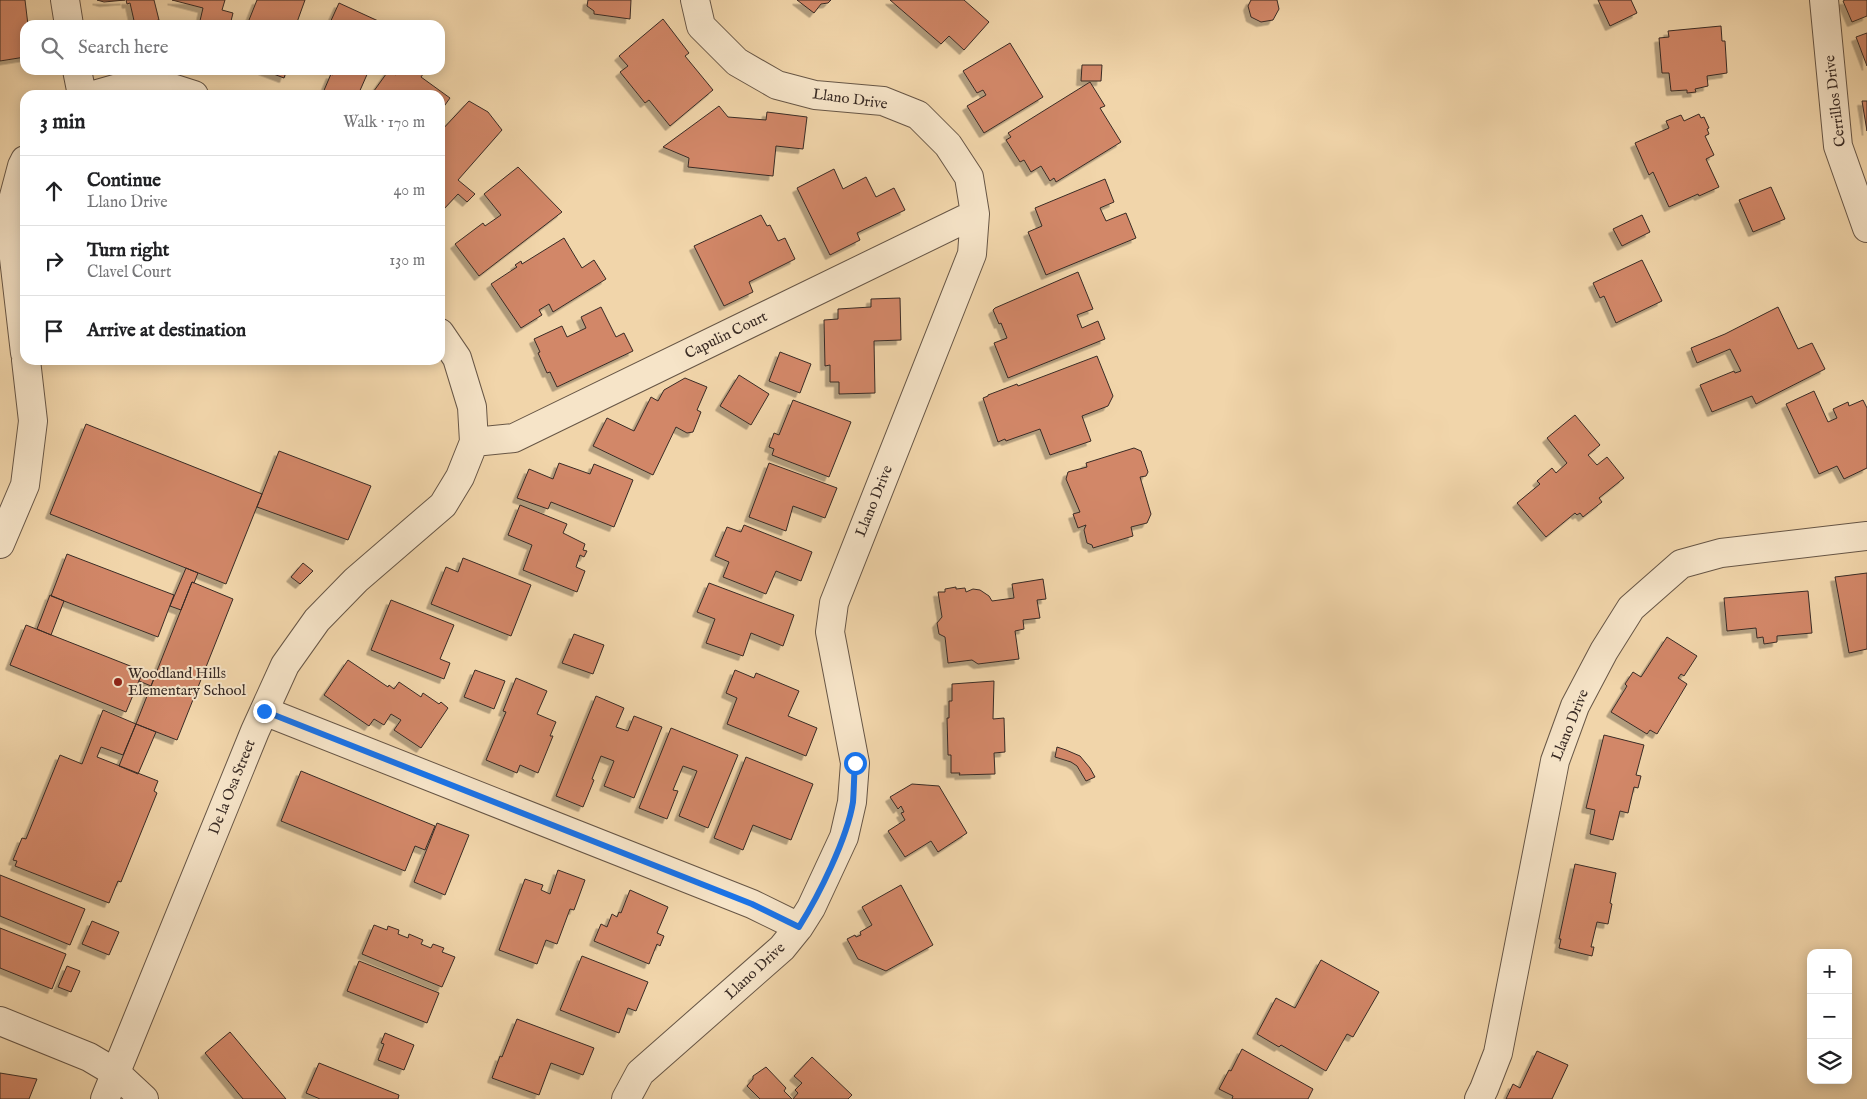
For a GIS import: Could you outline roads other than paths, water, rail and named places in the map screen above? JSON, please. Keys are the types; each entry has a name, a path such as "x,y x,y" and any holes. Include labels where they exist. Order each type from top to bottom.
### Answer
{"street":[{"path":"65,0 68,20"},
{"name":"Llano Drive","path":"626,1099 640,1074 782,948 811,908 844,836 852,802 855,763 830,632 834,603 972,254 975,214 969,177 948,145 918,115 882,101 815,95 777,85 737,62 701,26 695,0"},
{"name":"Cerrillos Drive","path":"1824,0 1838,146 1867,228"},
{"path":"78,75 81,90"},
{"path":"112,90 129,85 169,86 180,90"},
{"path":"20,173 8,215 20,312"},
{"name":"Capulin Court","path":"474,442 514,438 975,214"},
{"name":"De la Osa Street","path":"105,1099 264,711 285,665 316,620 356,580 443,505 460,477 474,442 472,407 457,358 445,340"},
{"path":"0,544 25,485 33,421 27,365"},
{"name":"Llano Drive","path":"1479,1099 1498,1053 1555,761 1575,706 1604,651 1631,608 1681,564 1721,553 1867,536"},
{"path":"264,711 752,904 799,927"},
{"path":"0,1021 89,1057 116,1073 144,1099"}],"place":[{"name":"Woodland Hills Elementary School","path":"118,682"}]}
